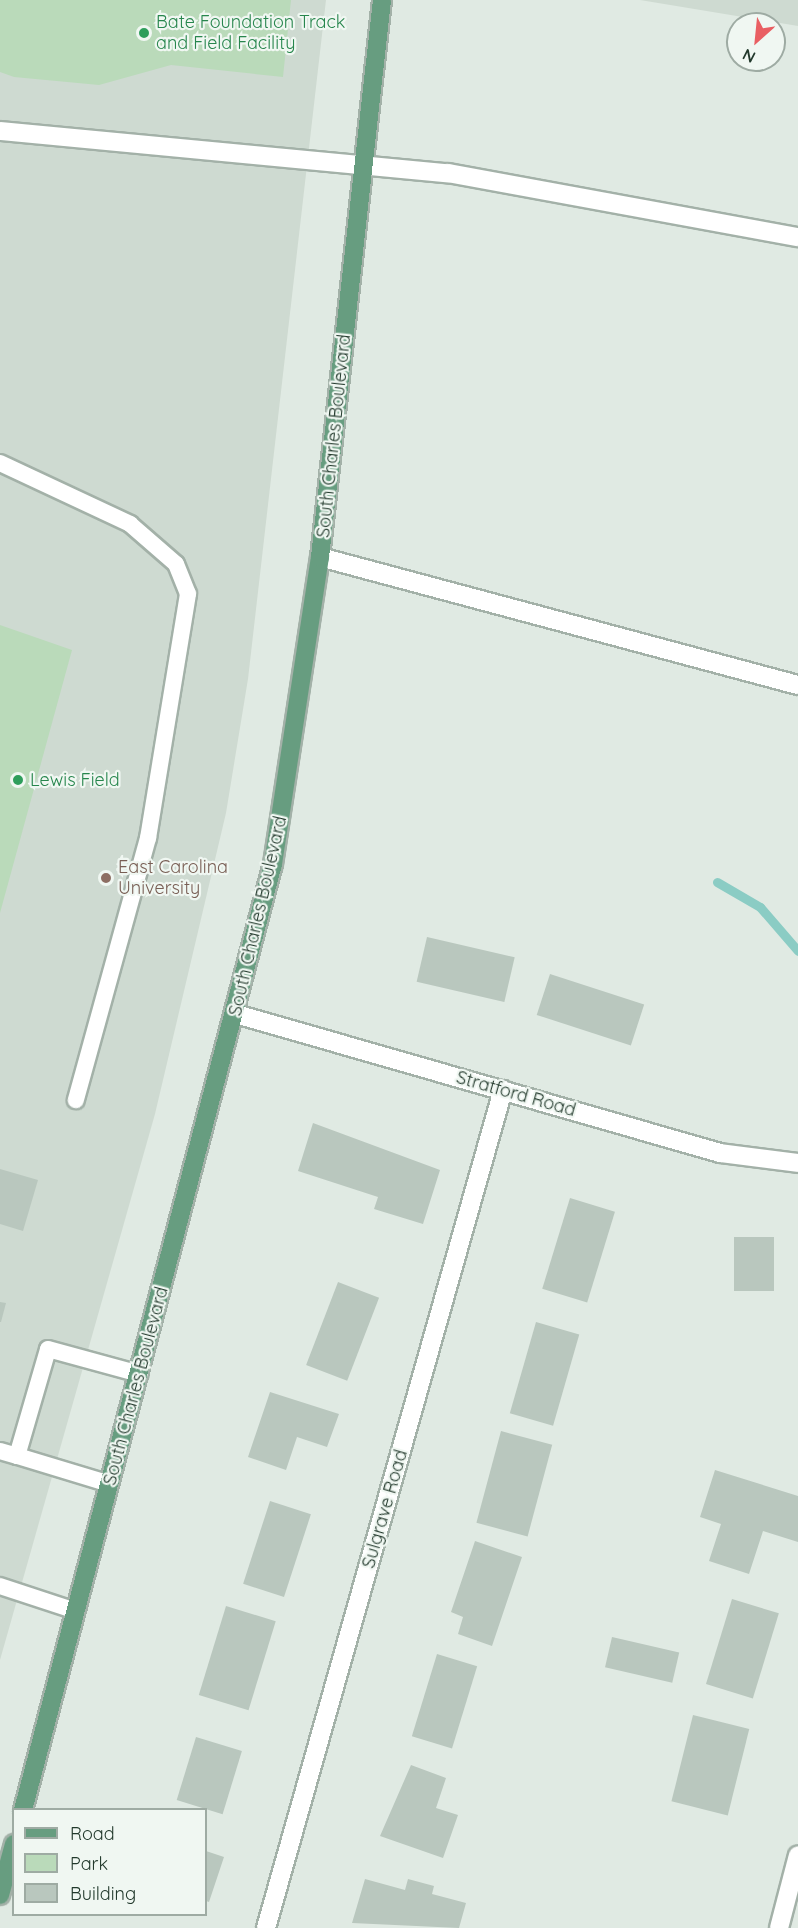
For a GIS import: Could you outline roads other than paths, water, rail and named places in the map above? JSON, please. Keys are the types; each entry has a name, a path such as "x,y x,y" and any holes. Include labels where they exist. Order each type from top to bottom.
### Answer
{"main road":[{"name":"South Charles Boulevard","path":"23,1808 236,1014 284,807 320,557 382,0"},
{"path":"0,1895 12,1851"}],"street":[{"path":"0,131 504,180 798,237"},
{"path":"320,557 798,685"},
{"name":"Stratford Road","path":"236,1014 720,1153 798,1163"},
{"name":"Sulgrave Road","path":"266,1928 503,1090"},
{"path":"779,1928 798,1855"}],"lane":[{"path":"0,463 130,524 176,564 188,594 148,838 76,1100"},
{"path":"17,1456 48,1349 140,1374"},
{"path":"0,1451 110,1484"},
{"path":"0,1586 76,1611"}],"waterway":[{"path":"717,882 760,907 798,951"}],"place":[{"name":"Bate Foundation Track and Field Facility","path":"144,33"},
{"name":"Lewis Field","path":"18,780"},
{"name":"East Carolina University","path":"106,878"}]}
